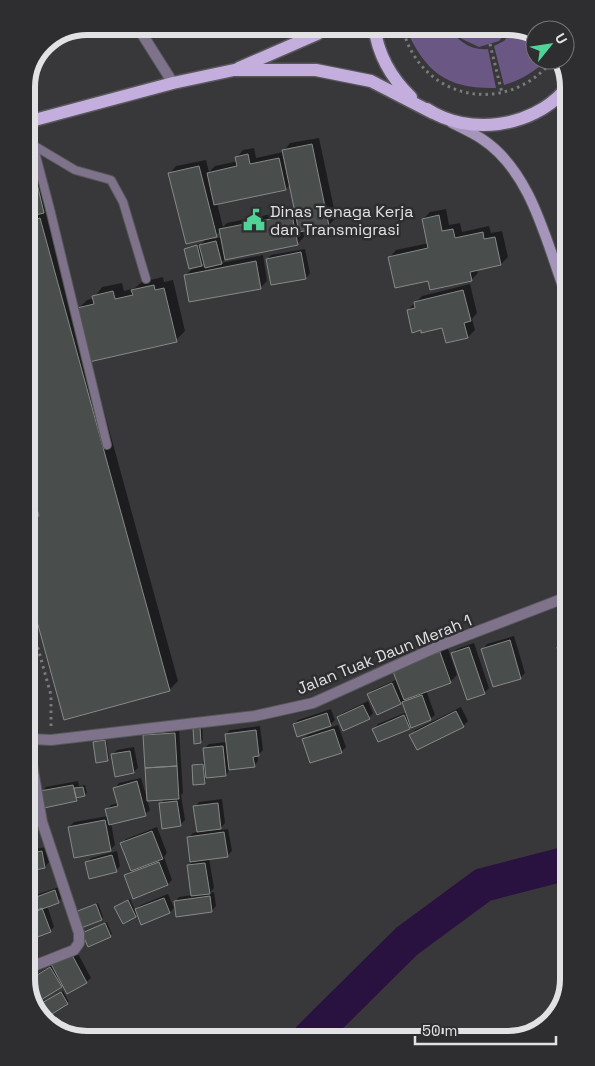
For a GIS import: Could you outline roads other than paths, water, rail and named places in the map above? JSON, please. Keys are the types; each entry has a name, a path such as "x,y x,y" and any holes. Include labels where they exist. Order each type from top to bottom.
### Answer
{"main road":[{"path":"234,70 315,35"},
{"path":"375,35 385,64 397,84 414,100 433,113 455,121 470,124 501,124 523,119 544,108 560,94"},
{"path":"35,120 173,82 234,70 316,70 371,81 483,140 501,155 518,176 531,202 560,279"}],"street":[{"path":"143,35 173,82"},
{"name":"Jalan Tuak Daun Merah 1","path":"35,738 51,740 255,716 313,703 439,646 560,600"},
{"path":"35,781 42,822 78,932 79,943 74,950 35,965"}],"lane":[{"path":"35,146 75,170 111,180 123,202 146,279"},
{"path":"35,153 107,445"}],"waterway":[{"path":"316,1031 407,941 483,885 560,865"}],"place":[{"name":"Dinas Tenaga Kerja dan Transmigrasi","path":"254,220"}]}
